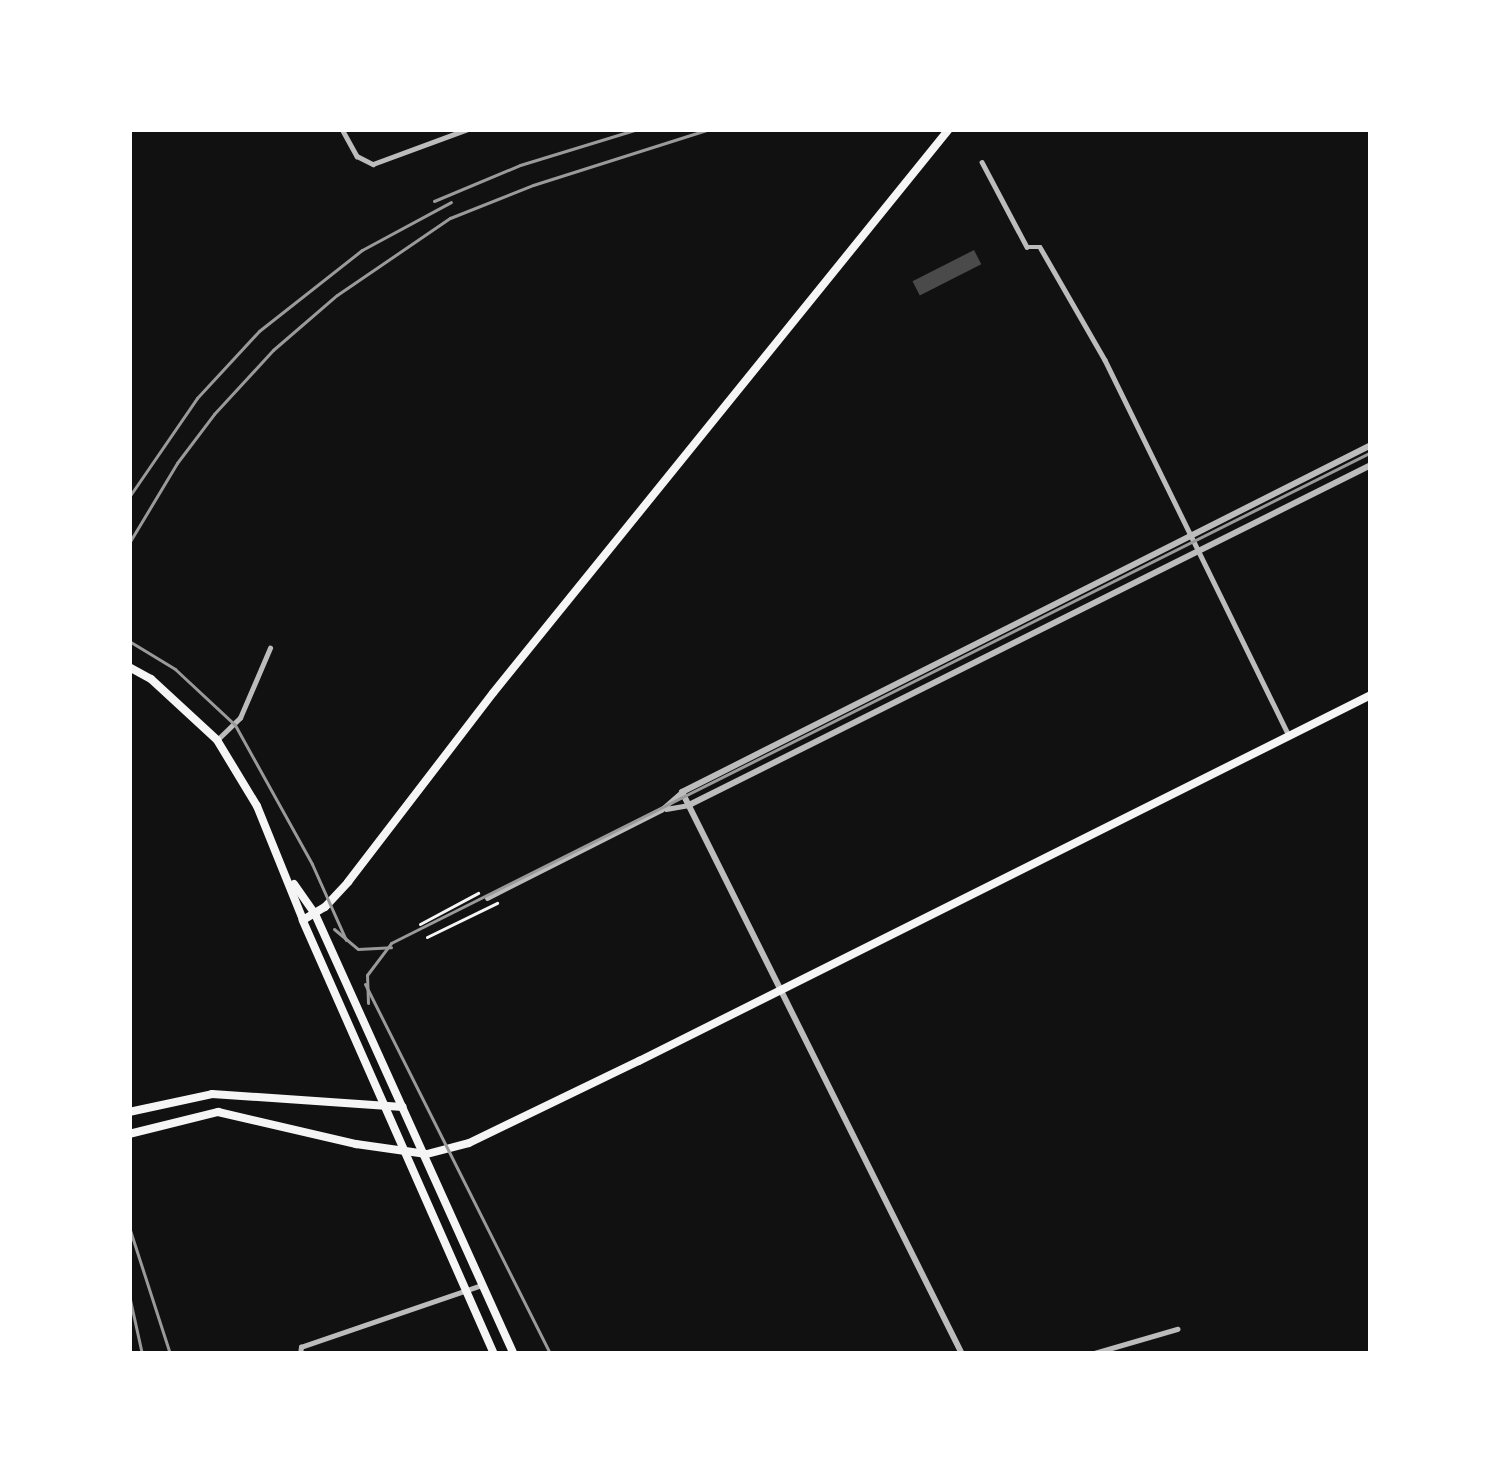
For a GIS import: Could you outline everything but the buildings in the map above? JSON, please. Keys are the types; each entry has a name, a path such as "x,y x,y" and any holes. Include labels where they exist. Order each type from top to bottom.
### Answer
{"main road":[{"path":"303,920 348,882 493,693 949,129"},
{"path":"129,667 151,679 217,740 290,877 315,914 514,1354"},
{"path":"129,1134 218,1112 441,1155 1371,695"},
{"path":"290,877 303,920 494,1354"},
{"path":"129,1112 212,1094 405,1107"}],"street":[{"path":"342,129 357,156 373,164 468,129"},
{"path":"982,162 1027,247 1040,247 1105,360 1289,736"},
{"path":"487,898 661,810 682,791 1371,445"},
{"path":"661,810 689,805 1371,464"},
{"path":"217,740 238,722 270,648"},
{"path":"682,791 962,1354"},
{"path":"300,1350 484,1284"},
{"path":"1091,1354 1177,1329"}],"path":[{"path":"420,923 478,893"},
{"path":"427,938 496,903"}],"tram line":[{"path":"368,1003 367,975 391,943 1371,452"},
{"path":"129,641 175,669 235,725 312,864 346,940"},
{"path":"334,929 358,949 391,947"},
{"path":"365,984 550,1354"}],"railway":[{"path":"434,201 520,165 638,129"},
{"path":"129,543 177,463 214,414 273,350 337,295 450,218 533,185 710,129"},
{"path":"129,497 197,398 259,331 362,250 451,202"},
{"path":"129,1227 170,1354"},
{"path":"129,1295 142,1354"}]}
